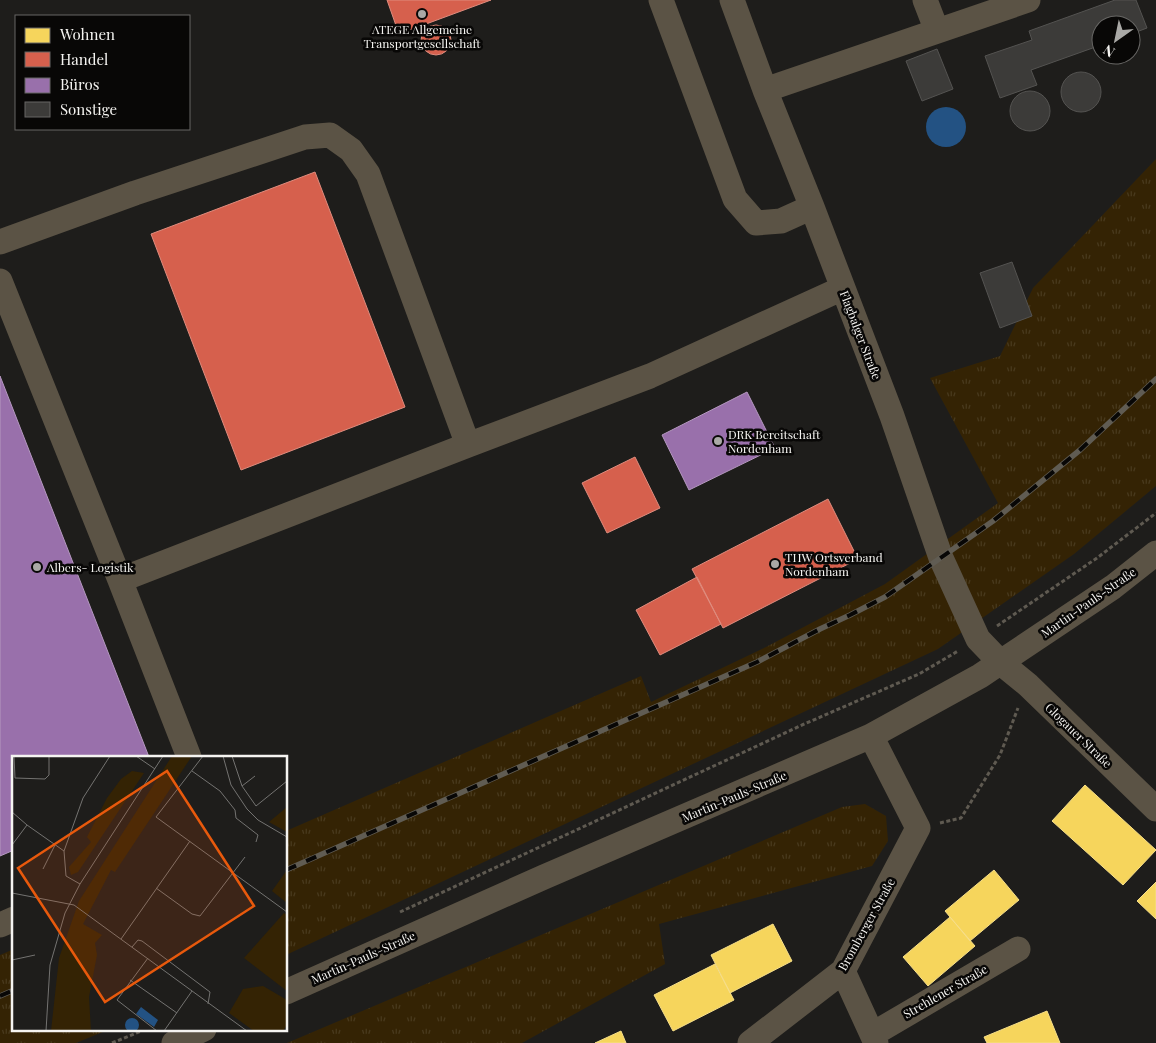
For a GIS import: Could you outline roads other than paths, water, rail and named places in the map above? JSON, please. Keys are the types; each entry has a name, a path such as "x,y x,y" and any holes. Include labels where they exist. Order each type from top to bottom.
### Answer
{"street":[{"path":"661,0 735,200 756,223 782,221 812,207"},
{"name":"Flagbalger Straße","path":"732,0 901,440 941,558 978,639 1001,663"},
{"path":"925,0 937,31"},
{"path":"765,90 1028,0"},
{"path":"0,242 135,193 305,137 330,135 351,150 368,174 468,445"},
{"path":"0,281 189,756"},
{"path":"120,580 650,376 843,288"},
{"name":"Martin-Pauls-Straße","path":"288,991 544,876 871,736 1001,663 1113,587 1156,553"},
{"name":"Glogauer Straße","path":"1001,663 1028,685 1156,809"},
{"name":"Bromberger Straße","path":"750,1043 843,971 918,828 871,736"},
{"path":"0,925 12,920"},
{"name":"Strehlener Straße","path":"843,971 874,1039 1018,949"},
{"path":"174,1043 202,1030"}],"water":[{"path":"950,107 957,110 963,116 966,127 965,135 957,144 950,147 942,147 935,144 927,135 926,123 929,116 938,108"}],"railway":[{"path":"288,869 757,662 885,597 993,521 1080,450 1156,379"},
{"path":"0,996 12,991"}],"place":[{"name":"ATEGE Allgemeine Transportgesellschaft","path":"422,14"},
{"name":"DRK Bereitschaft Nordenham","path":"718,441"},
{"name":"THW Ortsverband Nordenham","path":"775,564"},
{"name":"Albers- Logistik","path":"37,567"}]}
